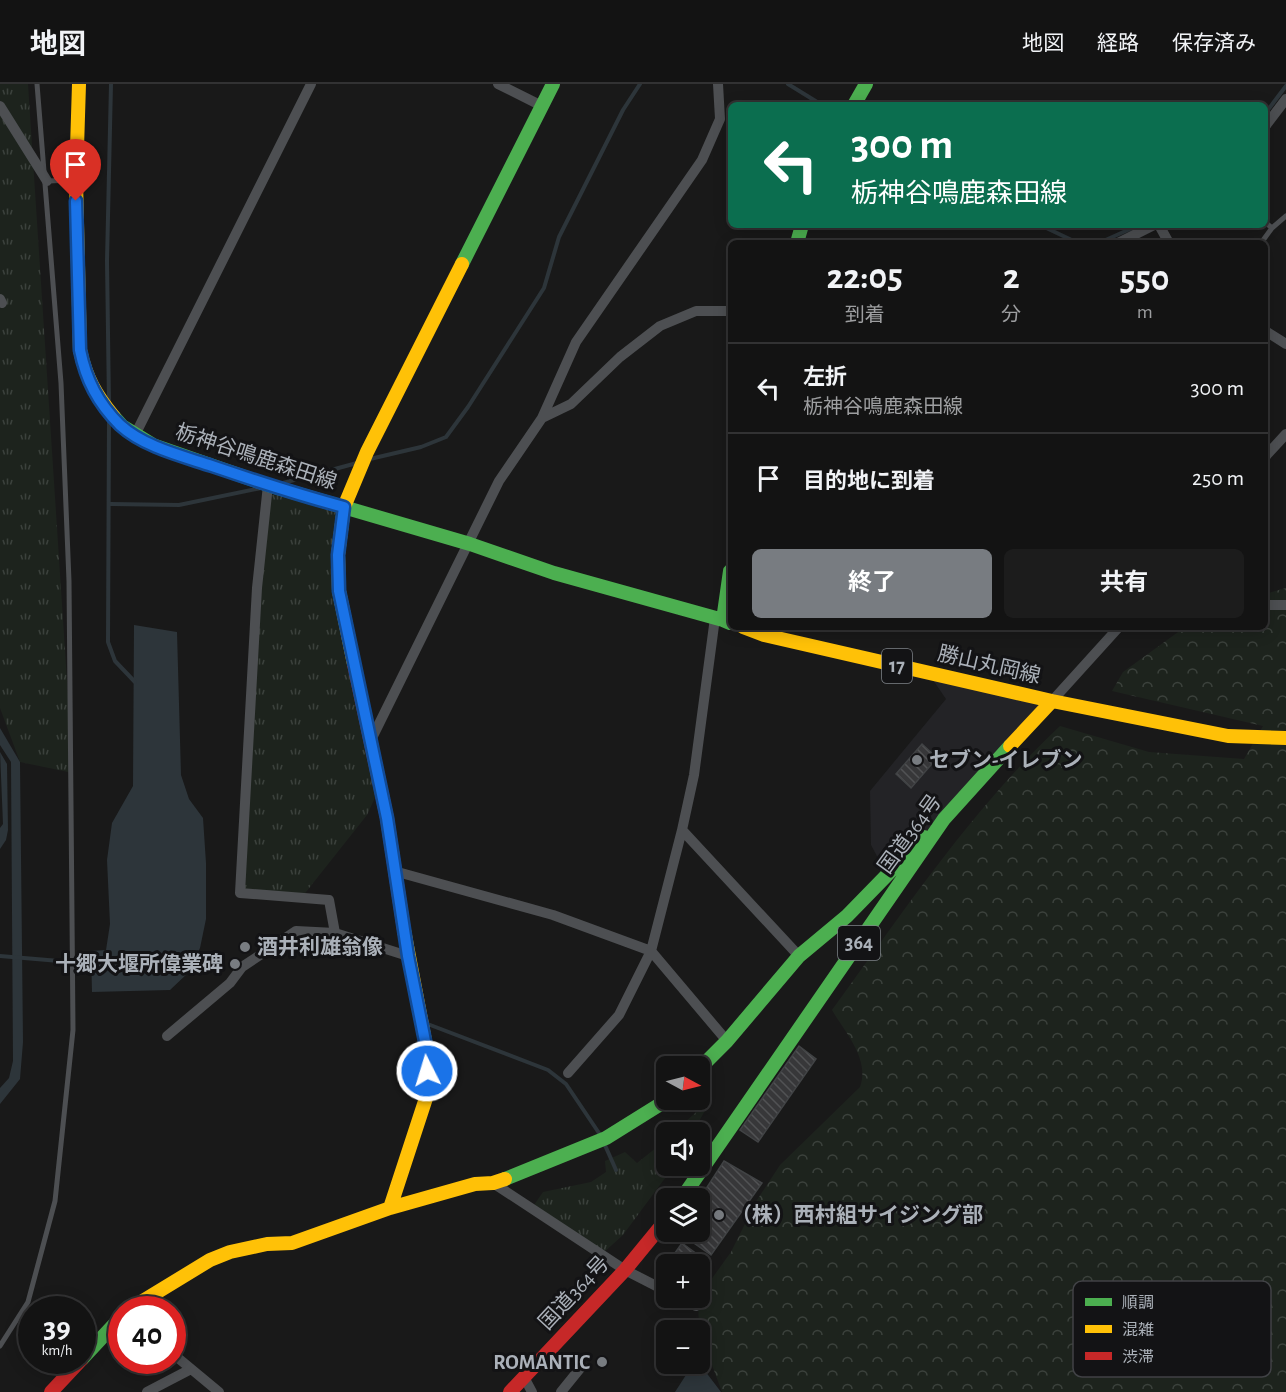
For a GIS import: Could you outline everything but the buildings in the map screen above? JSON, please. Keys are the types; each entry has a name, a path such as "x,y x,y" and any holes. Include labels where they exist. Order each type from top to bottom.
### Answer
{"main road":[{"name":"栃神谷鳴鹿森田線","path":"79,84 76,180 79,341 85,373 94,393 122,426 135,435 180,456 268,485 470,544 554,573 723,620"},
{"path":"390,1208 428,1092 427,1051 408,956 372,738 339,591 338,555 344,507 367,452 553,84"},
{"path":"856,102 866,84"},
{"path":"723,620 728,585"},
{"name":"勝山丸岡線","path":"753,630 1052,701"},
{"path":"1052,701 1228,736 1286,738"},
{"name":"国道364号","path":"689,1188 944,819 1052,701"},
{"path":"710,1058 799,956 847,916 886,873 944,819"},
{"path":"151,1296 210,1260 267,1244 292,1243 390,1208 475,1184 493,1183 614,1134 656,1108"},
{"name":"国道364号","path":"510,1392 625,1270 656,1232"},
{"path":"96,1345 108,1331"},
{"path":"51,1392 68,1374"}],"street":[{"path":"135,435 310,84"},
{"path":"498,84 542,106"},
{"path":"372,738 452,574 470,544 499,481 542,418 576,342 708,150 720,119 718,84"},
{"path":"1268,123 1286,99"},
{"path":"0,106 46,181"},
{"path":"1124,240 1148,228"},
{"path":"542,418 571,404 620,357 660,326 696,311 728,311"},
{"path":"1268,332 1285,340"},
{"path":"1268,454 1286,434"},
{"path":"268,485 257,588 240,893 329,900 335,933"},
{"path":"1268,605 1286,605"},
{"path":"568,1072 619,1015 651,951 694,775 723,620"},
{"path":"1052,701 1116,630"},
{"path":"682,830 799,956"},
{"path":"394,871 553,915 651,951 727,1041"},
{"path":"167,1036 230,983 242,967 296,931 335,933 408,956"},
{"path":"493,1183 625,1270 656,1286"},
{"path":"186,1365 219,1392"},
{"path":"561,1392 582,1366"},
{"path":"147,1392 190,1369"},
{"path":"524,1377 532,1392"}],"lane":[{"path":"0,1346 28,1302 55,1201 73,1030 69,581 61,383 37,84"},
{"path":"46,181 76,180"},
{"path":"1263,240 1272,228 1286,216"},
{"path":"1268,224 1272,228"}],"shaded area":[{"path":"134,625 177,632 181,775 189,799 203,818 206,919 200,948 189,972 170,990 92,992 91,951 106,950 110,924 107,860 112,823 133,786"},
{"path":"933,680 1052,701 886,873 871,845 870,791 946,699"},
{"path":"0,728 20,762 23,1042 20,1079 0,1104 0,1088 9,1078 13,1061 11,762 0,745"},
{"path":"0,752 7,764 8,830 6,840 0,849 0,828 3,824"},
{"path":"687,1374 707,1374 721,1392 675,1392"}],"green space":[{"path":"0,84 28,84 73,773 20,762 0,708"},
{"path":"268,485 344,507 338,555 378,791 367,815 302,897 240,893"},
{"path":"1286,588 1286,1392 722,1392 710,1360 710,1320 699,1320 698,1308 710,1308 710,1281 731,1252 757,1200 780,1165 860,1087 862,1067 859,1057 832,1010 967,827 1028,758 1060,726 1149,752 1244,759 1263,726 1112,691 1123,672 1181,630 1268,630 1268,593"},
{"path":"699,1110 705,1110 699,1122 685,1122"},
{"path":"656,1148 656,1176 667,1176 623,1235 602,1254 532,1208 543,1192 591,1182 606,1172 605,1161 625,1152 637,1163"}],"waterway":[{"path":"109,404 107,261 111,84"},
{"path":"370,459 421,447 446,437 468,407 544,288 559,237 623,110 640,84"},
{"path":"788,84 817,102"},
{"path":"1268,110 1286,86"},
{"path":"1046,228 1072,240"},
{"path":"1106,240 1132,228"},
{"path":"109,420 108,642 115,661 135,682"},
{"path":"283,483 357,463"},
{"path":"111,504 179,505 261,488"},
{"path":"0,956 95,964"},
{"path":"425,1023 548,1070 566,1084 601,1136"},
{"path":"604,1143 616,1170"}],"traffic: fast":[{"path":"462,264 553,84"},
{"path":"856,102 866,84"},
{"path":"798,240 801,228"},
{"path":"114,417 122,426 153,445 268,485 470,544 554,573 723,620"},
{"path":"728,585 723,620 728,622"},
{"path":"689,1188 944,819 1010,746"},
{"path":"710,1058 799,956 847,916 924,837"},
{"path":"505,1179 606,1138 656,1107"},
{"path":"96,1344 108,1331"}],"traffic: slow":[{"path":"79,84 76,180 80,350 92,386 114,417"},
{"path":"354,664 339,591 338,555 344,507 367,452 462,264"},
{"path":"751,630 764,635 1052,701"},
{"path":"1010,746 1052,701 1228,736 1286,738"},
{"path":"390,1208 428,1092 427,1051 404,930"},
{"path":"151,1296 210,1260 230,1252 267,1244 292,1243 390,1208 475,1184 493,1183 505,1179"}],"traffic: jam":[{"path":"354,664 387,818 404,930"},
{"path":"510,1392 625,1270 656,1232"},
{"path":"51,1392 68,1374"}],"place":[{"name":"セブン-イレブン","path":"917,760"},
{"name":"酒井利雄翁像","path":"245,947"},
{"name":"十郷大堰所偉業碑","path":"235,964"},
{"name":"（株）西村組サイジング部","path":"719,1215"},
{"name":"ROMANTIC","path":"602,1362"}],"route":[{"path":"76,201 80,350 85,373 94,393 106,409 122,426 153,445 268,485 344,507 338,555 339,591 372,738 387,818 408,956 427,1051 427,1071"}]}
